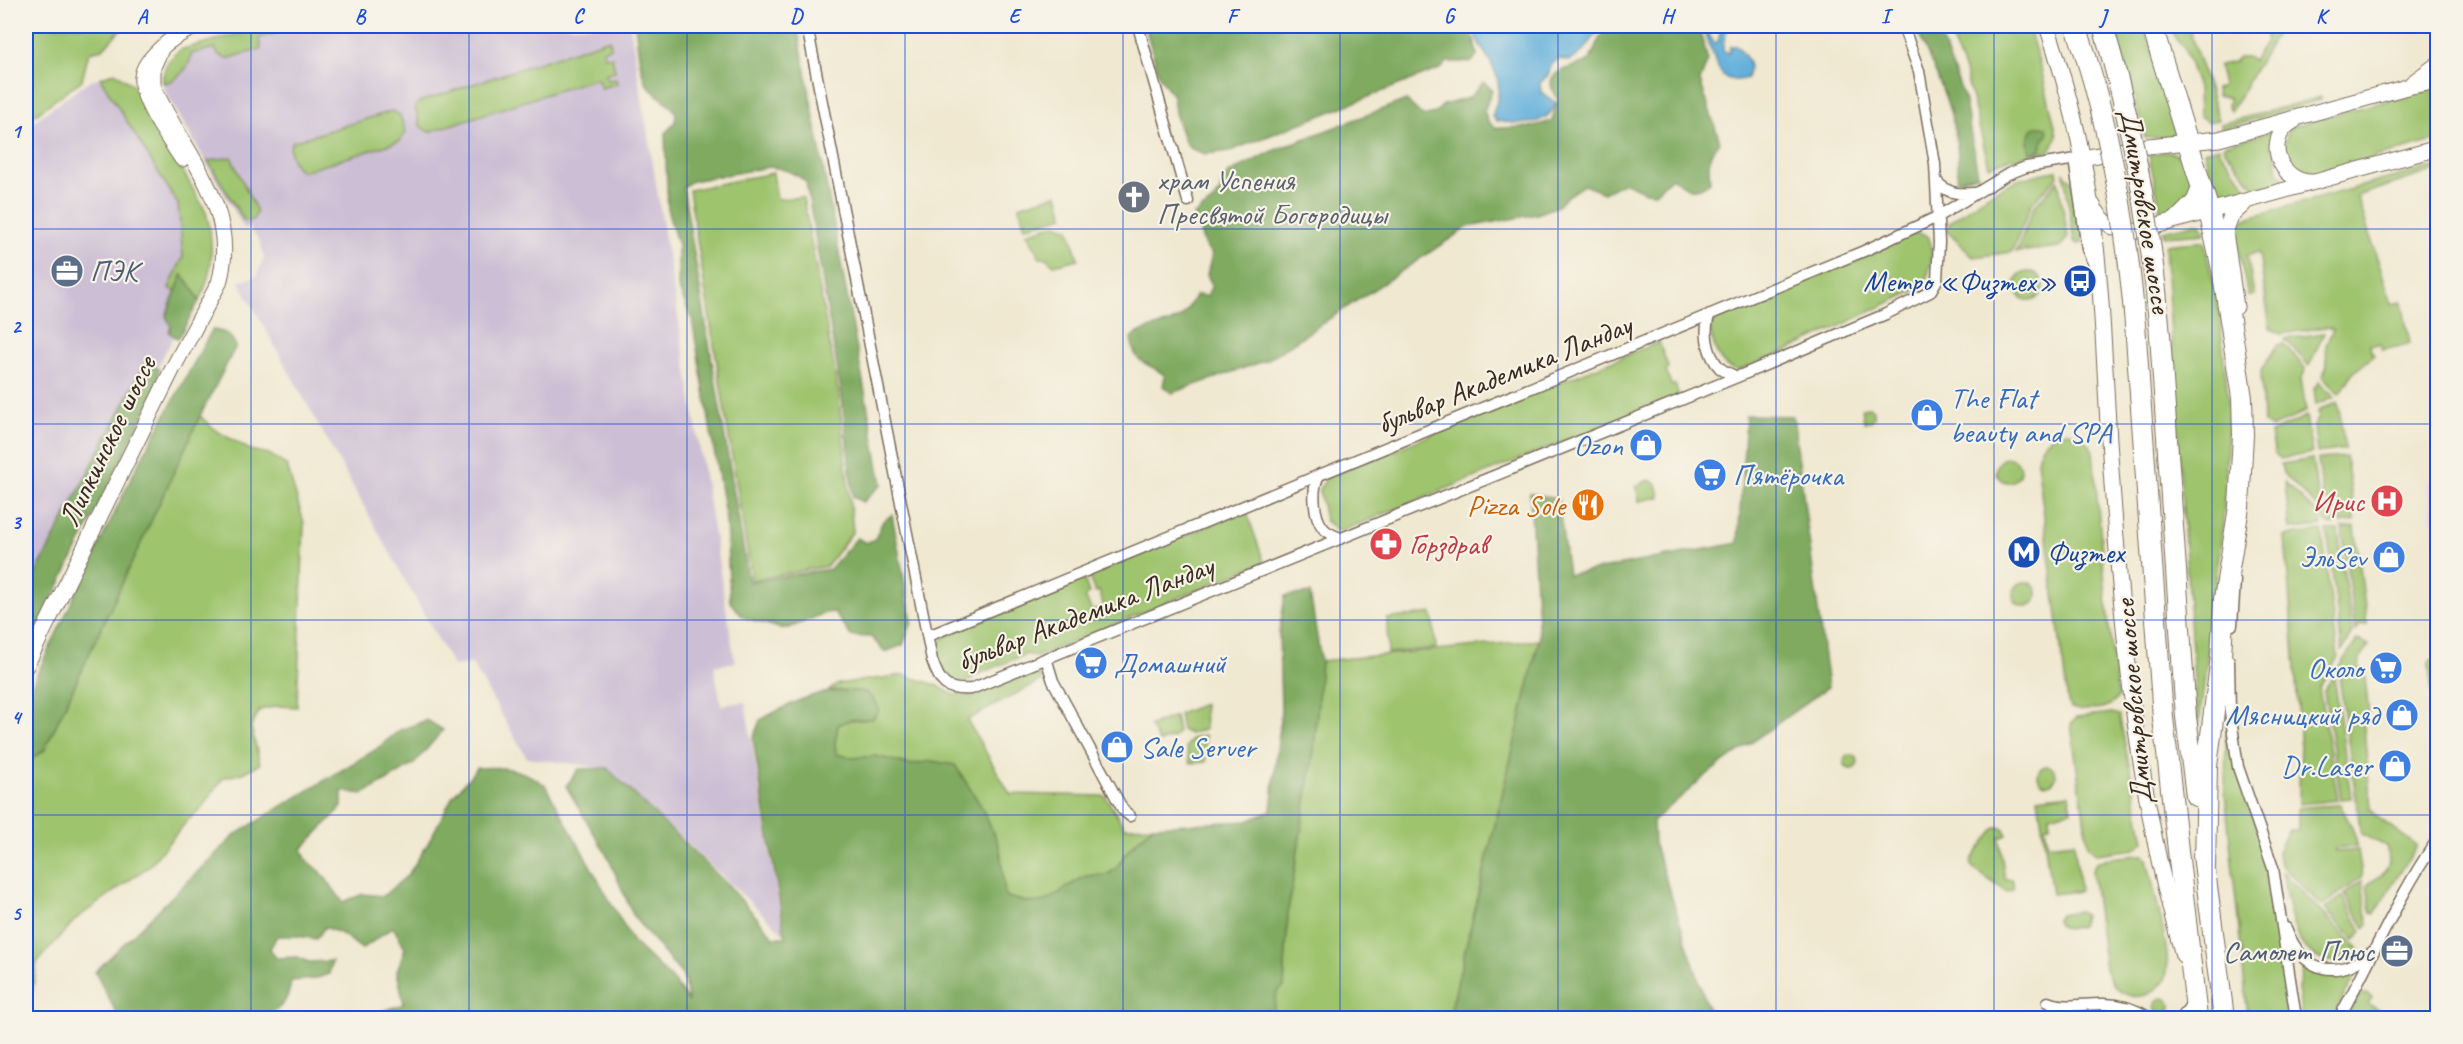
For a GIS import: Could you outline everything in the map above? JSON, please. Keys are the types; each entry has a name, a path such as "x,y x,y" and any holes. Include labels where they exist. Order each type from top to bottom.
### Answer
{"highway":[{"name":"Дмитровское шоссе","path":"2076,26 2103,117 2116,174 2127,240 2163,718 2197,1018"},
{"name":"Дмитровское шоссе","path":"2103,26 2122,91 2140,171 2151,235 2186,717 2224,1018"},
{"path":"2152,26 2210,212 2232,328 2242,398 2243,435 2239,507 2224,599 2221,657 2207,766 2205,868"}],"main road":[{"path":"160,99 151,87 146,67 173,37 197,26"},
{"path":"2047,26 2066,85 2079,159 2091,203 2119,581 2144,778 2169,907 2193,991"},
{"name":"Липкинское шоссе","path":"26,666 173,368 219,283 225,259 221,221 205,180 153,86 152,74 162,47"},
{"path":"2407,87 2438,64"},
{"name":"Липкинское шоссе","path":"146,67 142,84 147,99 201,191 213,221 215,268 207,305"},
{"path":"2079,159 2138,147 2219,139 2407,87 2438,81"},
{"path":"2179,109 2186,121 2200,135 2219,139"},
{"path":"2302,117 2285,126 2281,132 2277,144 2278,154 2282,167 2289,174 2299,181 2315,182"},
{"path":"2091,203 2103,221 2121,231 2133,232 2438,148"},
{"path":"2173,221 2194,201 2201,184"},
{"path":"2232,328 2236,297 2225,232 2230,216 2249,201"}],"street":[{"path":"807,26 928,636"},
{"path":"1138,26 1188,201"},
{"path":"1903,26 1919,71 1929,119 1936,181 1937,217"},
{"path":"2079,159 2086,249 2097,271"},
{"name":"бульвар Академика Ландау","path":"1937,217 1939,242 1937,280 1930,292 1886,314 1737,377 971,688 954,689 943,683 936,672 928,636 1864,251 1937,217 1995,180 2026,167 2079,159"},
{"path":"1936,181 1944,189 1953,193 1975,193"},
{"path":"1710,314 1706,332 1716,363 1721,369 1737,377"},
{"path":"1320,474 1314,491 1318,518 1327,531 1341,538"},
{"path":"2239,507 2229,658 2230,712 2238,767 2270,856 2296,1018"},
{"path":"1046,658 1053,681 1123,810 1130,816"},
{"path":"2339,1018 2373,952 2438,839"},
{"path":"2280,909 2294,944 2304,957 2317,965 2331,969 2349,967 2373,952"},
{"path":"2182,1018 2189,1010 2193,991"},
{"path":"2056,1018 2052,1003 2106,1004 2123,1007 2150,1018"}],"shaded area":[{"path":"630,26 735,662 714,666 721,705 745,702 783,933 607,768 527,758 472,664 453,666 239,282 257,276 264,256 259,240 249,227 244,228 165,91 162,75 168,60 180,50 263,27"},
{"path":"115,72 197,202 205,276 26,619 26,127 88,82"},
{"path":"2438,481 2437,554 2428,482"}],"green space":[{"path":"26,26 156,26 120,30 103,49 89,52 82,80 26,121"},
{"path":"297,26 259,38 261,49 226,59 218,54 215,48 191,54 182,73 173,80 163,83 167,65 180,50 263,27"},
{"path":"635,26 797,26 882,484 863,502 853,497 842,396 806,182 789,172 769,167 692,181 683,187 749,582 830,569 857,538 866,543 875,539 883,521 892,515 912,622 903,645 885,652 871,637 851,636 834,612 825,613 789,628 779,628 743,617 730,602 726,521 692,319 678,287 678,245 668,213 665,133 676,117 670,105 649,88 645,81"},
{"path":"1145,26 1463,26 1474,39 1477,55 1472,62 1447,62 1442,68 1230,151 1205,154 1190,148 1185,142 1175,113 1173,96 1159,76"},
{"path":"1608,26 1698,26 1708,60 1700,81 1720,142 1710,155 1710,182 1699,188 1691,189 1672,177 1655,193 1645,192 1625,182 1604,193 1584,185 1566,197 1558,206 1537,214 1468,227 1267,360 1172,393 1163,386 1165,376 1135,354 1131,338 1143,331 1177,319 1185,313 1196,295 1207,296 1212,285 1207,275 1212,254 1205,246 1194,215 1213,201 1220,192 1222,181 1229,173 1275,150 1406,100 1423,116 1435,113 1443,105 1469,98 1484,82 1492,90 1484,111 1488,121 1496,128 1530,127 1552,121 1558,99 1552,89 1553,76 1590,60 1599,39"},
{"path":"1915,26 1936,26 1964,97 1978,175 1957,180 1958,159 1952,120 1939,81"},
{"path":"1946,26 2028,26 2057,135 2051,150 2005,160 1989,166 1965,71"},
{"path":"2115,26 2139,26 2148,39 2177,137 2145,138"},
{"path":"2171,26 2188,26 2219,120 2207,122 2199,115 2198,88 2184,48 2175,38"},
{"path":"2273,26 2281,26 2231,111 2228,105 2230,98 2217,96 2216,89 2222,86 2219,65 2234,62 2239,57 2247,57 2253,61 2266,41 2266,33"},
{"path":"610,39 611,48 603,50 605,57 612,56 615,71 606,74 607,80 616,79 617,84 601,88 597,78 429,132 420,126 415,107 419,102"},
{"path":"115,72 134,86 206,212 211,257 208,280 199,301 192,287 182,276 176,292 169,288 183,257 178,204 100,78"},
{"path":"2437,87 2437,140 2312,175 2297,171 2282,152 2289,129 2297,125"},
{"path":"2321,97 2321,100 2222,129 2221,124"},
{"path":"392,111 400,115 406,132 400,141 305,171 298,169 293,162 290,150 292,142"},
{"path":"2047,127 2048,135 2043,140 2041,149 2033,153 2029,151 2028,141 2033,128"},
{"path":"2273,131 2278,172 2286,181 2256,189 2225,150 2224,145"},
{"path":"2219,147 2249,190 2218,199 2204,151"},
{"path":"2167,151 2183,160 2190,171 2193,183 2183,207 2161,213 2149,155"},
{"path":"231,157 257,212 253,220 244,221 208,161"},
{"path":"2431,167 2436,170 2357,196 2392,304 2402,302 2410,344 2382,350 2380,344 2370,345 2374,355 2353,373 2340,394 2322,376 2327,366 2326,345 2333,329 2326,327 2281,334 2270,328 2259,253 2247,255 2254,295 2248,296 2236,237 2239,226 2253,216"},
{"path":"2057,171 2058,176 2032,203 2012,252 1973,257 1949,232 1946,232 1950,222 1999,188 2024,178"},
{"path":"773,173 777,199 803,197 838,390 853,531 827,566 752,580 689,190"},
{"path":"2064,173 2072,181 2083,243 2077,244 2074,241"},
{"path":"2058,180 2068,237 2060,247 2016,252 2034,207"},
{"path":"1058,194 1064,216 1025,227 1019,206"},
{"path":"2197,223 2202,225 2205,233 2164,236 2163,231"},
{"path":"1056,224 1069,229 1078,259 1054,265 1046,258 1040,258 1027,233"},
{"path":"1915,233 1928,236 1931,249 1929,272 1918,289 1789,350 1740,370 1733,369 1722,362 1710,330 1717,317"},
{"path":"2204,241 2219,309 2229,409 2223,523 2199,725 2197,724 2165,245"},
{"path":"2029,272 2039,276 2043,286 2039,296 2029,300 2019,296 2015,286 2019,276"},
{"path":"182,275 192,287 199,301 178,339 169,332 171,326 166,316"},
{"path":"212,330 227,334 236,346 200,416 44,751 35,756 26,767 26,697 134,472"},
{"path":"2324,333 2309,366 2285,339"},
{"path":"1659,342 1668,367 1666,370 1671,385 1675,385 1679,395 1344,530 1337,531 1325,520 1319,489 1328,477"},
{"path":"2284,344 2306,369 2301,379 2306,411 2271,428 2263,422 2261,371 2277,345"},
{"path":"145,363 159,369 156,389 26,653 26,592"},
{"path":"2319,382 2335,397 2316,405 2314,389"},
{"path":"2338,402 2345,449 2317,453 2314,426 2319,417 2318,411"},
{"path":"1869,407 1873,410 1874,417 1871,421 1864,422 1862,408"},
{"path":"1746,415 1793,416 1828,687 1709,773 1653,821 1654,843 1711,1018 1449,1018 1539,640 1530,493 1558,499 1568,575 1738,543"},
{"path":"200,416 215,430 250,450 269,454 287,466 304,523 297,707 278,706 260,710 251,727 260,764 242,773 223,778 201,809 187,821 149,866 76,919 37,962 32,993 26,996 26,767 35,756 44,751"},
{"path":"2306,416 2312,453 2280,459 2275,455 2271,433"},
{"path":"2068,432 2084,439 2093,452 2109,628 2118,697 2110,705 2090,710 2071,708 2068,702 2037,461 2040,450 2047,441 2056,435"},
{"path":"2346,457 2355,521 2341,523 2340,515 2323,497 2318,459"},
{"path":"2008,458 2013,459 2019,465 2019,475 2013,481 2008,482 2003,481 1997,475 1996,470 1997,465 2003,459"},
{"path":"2312,459 2321,511 2283,473 2281,464"},
{"path":"1649,480 1657,484 1660,497 1639,501 1636,486"},
{"path":"2285,482 2320,517 2322,526 2290,529"},
{"path":"2322,505 2335,517 2336,524 2330,525 2324,520"},
{"path":"1246,510 1264,562 1036,657 1027,654 957,685 947,679 940,670 936,648 946,635 1079,580 1085,581 1089,593 1085,597 1092,611 1104,607 1099,591 1095,592 1090,580 1091,575"},
{"path":"2355,527 2367,624 2360,625 2355,631 2342,528"},
{"path":"2338,530 2352,633 2342,650 2327,531"},
{"path":"2322,531 2338,657 2319,688 2338,800 2299,804 2300,735 2285,536"},
{"path":"2025,582 2034,585 2037,594 2034,603 2025,606 2016,603 2013,594 2016,585"},
{"path":"1310,593 1321,661 1314,751 1288,911 1284,987 1277,992 1272,1018 368,1018 368,1016 404,1004 397,971 405,948 393,927 362,949 342,934 325,927 316,939 277,936 270,949 276,958 298,957 308,962 332,961 329,974 314,979 291,981 286,1000 262,1018 119,1018 95,972 236,834 375,750 400,730 427,720 443,730 414,764 363,794 342,791 342,807 302,849 306,859 321,872 343,902 363,894 383,896 408,875 453,796 477,768 505,768 521,772 545,785 633,942 672,979 689,1002 683,976 634,917 608,857 566,786 579,769 607,768 728,885 774,937 785,937 753,739 760,720 810,696 836,691 866,692 877,704 879,710 873,719 850,720 838,725 835,742 836,754 852,758 876,756 910,765 931,761 955,765 981,806 1000,848 1005,896 1020,901 1048,900 1084,877 1103,875 1113,871 1133,845 1153,826 1247,821 1271,811 1281,710 1279,633 1285,596"},
{"path":"1432,613 1436,648 1388,653 1387,619"},
{"path":"1539,640 1449,1018 972,1018 1284,987 1288,911 1314,751 1321,661"},
{"path":"2357,640 2369,645 2360,658 2359,669 2364,670 2369,714 2363,716 2371,809 2376,816 2417,846 2374,914 2371,912 2367,885 2386,870 2389,860 2386,846 2361,834 2338,668"},
{"path":"2438,660 2437,703 2433,700 2429,665 2430,661"},
{"path":"1033,672 1039,674 1042,680 967,720 1010,794 1105,796 1124,827 1153,826 1133,845 1110,873 1084,877 1048,900 1032,903 1005,896 1000,848 981,806 955,766 931,761 910,765 876,756 852,758 836,754 835,742 838,725 850,720 865,720 877,704 866,692 829,690 838,684 904,675 936,685 954,695 964,693 973,697"},
{"path":"2334,675 2351,798 2341,799 2324,691"},
{"path":"1204,704 1205,729 1190,734 1182,730 1179,714"},
{"path":"2112,713 2119,715 2144,841 2135,849 2097,854 2088,846 2071,725 2077,717"},
{"path":"1175,716 1178,731 1174,737 1159,742 1150,726"},
{"path":"2226,734 2229,734 2266,856 2272,883 2290,1018 2248,1018 2225,793"},
{"path":"1205,735 1206,762 1190,763 1186,747 1192,739"},
{"path":"1848,755 1854,755 1858,762 1854,769 1848,769 1844,765 1844,759"},
{"path":"2047,766 2053,769 2056,775 2053,781 2047,784 2041,781 2038,775 2041,769"},
{"path":"2069,794 2072,811 2049,815 2050,825 2045,826 2048,845 2074,842 2080,891 2052,894 2038,798"},
{"path":"2340,804 2353,830 2357,846 2335,849 2335,852 2358,850 2362,877 2322,906 2280,864 2278,852 2288,830 2298,830 2298,808"},
{"path":"1999,827 2004,829 2007,835 1999,838 2005,879 2011,879 2014,886 2007,892 1971,865 1972,859 1994,829"},
{"path":"2144,855 2147,859 2164,933 2167,972 2159,987 2154,991 2143,996 2132,996 2118,990 2105,969 2092,872 2098,862 2104,860"},
{"path":"2282,872 2359,949 2346,958 2329,961 2316,957 2306,949 2294,926"},
{"path":"2362,881 2368,924 2365,928 2345,894"},
{"path":"2343,896 2362,931 2355,940 2325,909"},
{"path":"2079,911 2084,916 2081,926 2066,929 2058,925 2057,919 2060,914"},
{"path":"2304,962 2337,975 2359,969 2332,1018 2302,1018 2298,989"},
{"path":"2366,994 2372,997 2368,1004 2393,1018 2377,1014 2365,1018 2346,1018 2358,997"},
{"path":"2163,998 2171,1006 2163,1014 2155,1006"}],"water":[{"path":"1472,26 1604,26 1580,54 1568,61 1559,59 1552,63 1548,75 1540,83 1541,92 1556,103 1552,111 1539,120 1514,123 1497,121 1492,116 1498,97 1498,80"},
{"path":"1706,26 1712,26 1709,35 1714,43 1718,42 1722,26 1728,26 1723,51 1729,53 1730,46 1737,46 1748,60 1750,67 1747,78 1733,80 1720,72 1705,34"}],"place":[{"name":"храм Успения Пресвятой Богородицы","path":"1134,197"},
{"name":"ПЭК","path":"67,271"},
{"name":"Метро «Физтех»","path":"2080,281"},
{"name":"The Flat beauty and SPA","path":"1927,415"},
{"name":"Ozon","path":"1646,445"},
{"name":"Пятёрочка","path":"1710,475"},
{"name":"Ирис","path":"2387,501"},
{"name":"Pizza Sole","path":"1588,505"},
{"name":"Горздрав","path":"1386,544"},
{"name":"Физтех","path":"2024,552"},
{"name":"ЭльSev","path":"2389,557"},
{"name":"Домашний","path":"1091,663"},
{"name":"Около","path":"2386,668"},
{"name":"Мясницкий ряд","path":"2402,715"},
{"name":"Sale Server","path":"1117,747"},
{"name":"Dr.Laser","path":"2395,766"},
{"name":"Самолет Плюс","path":"2397,951"}]}
